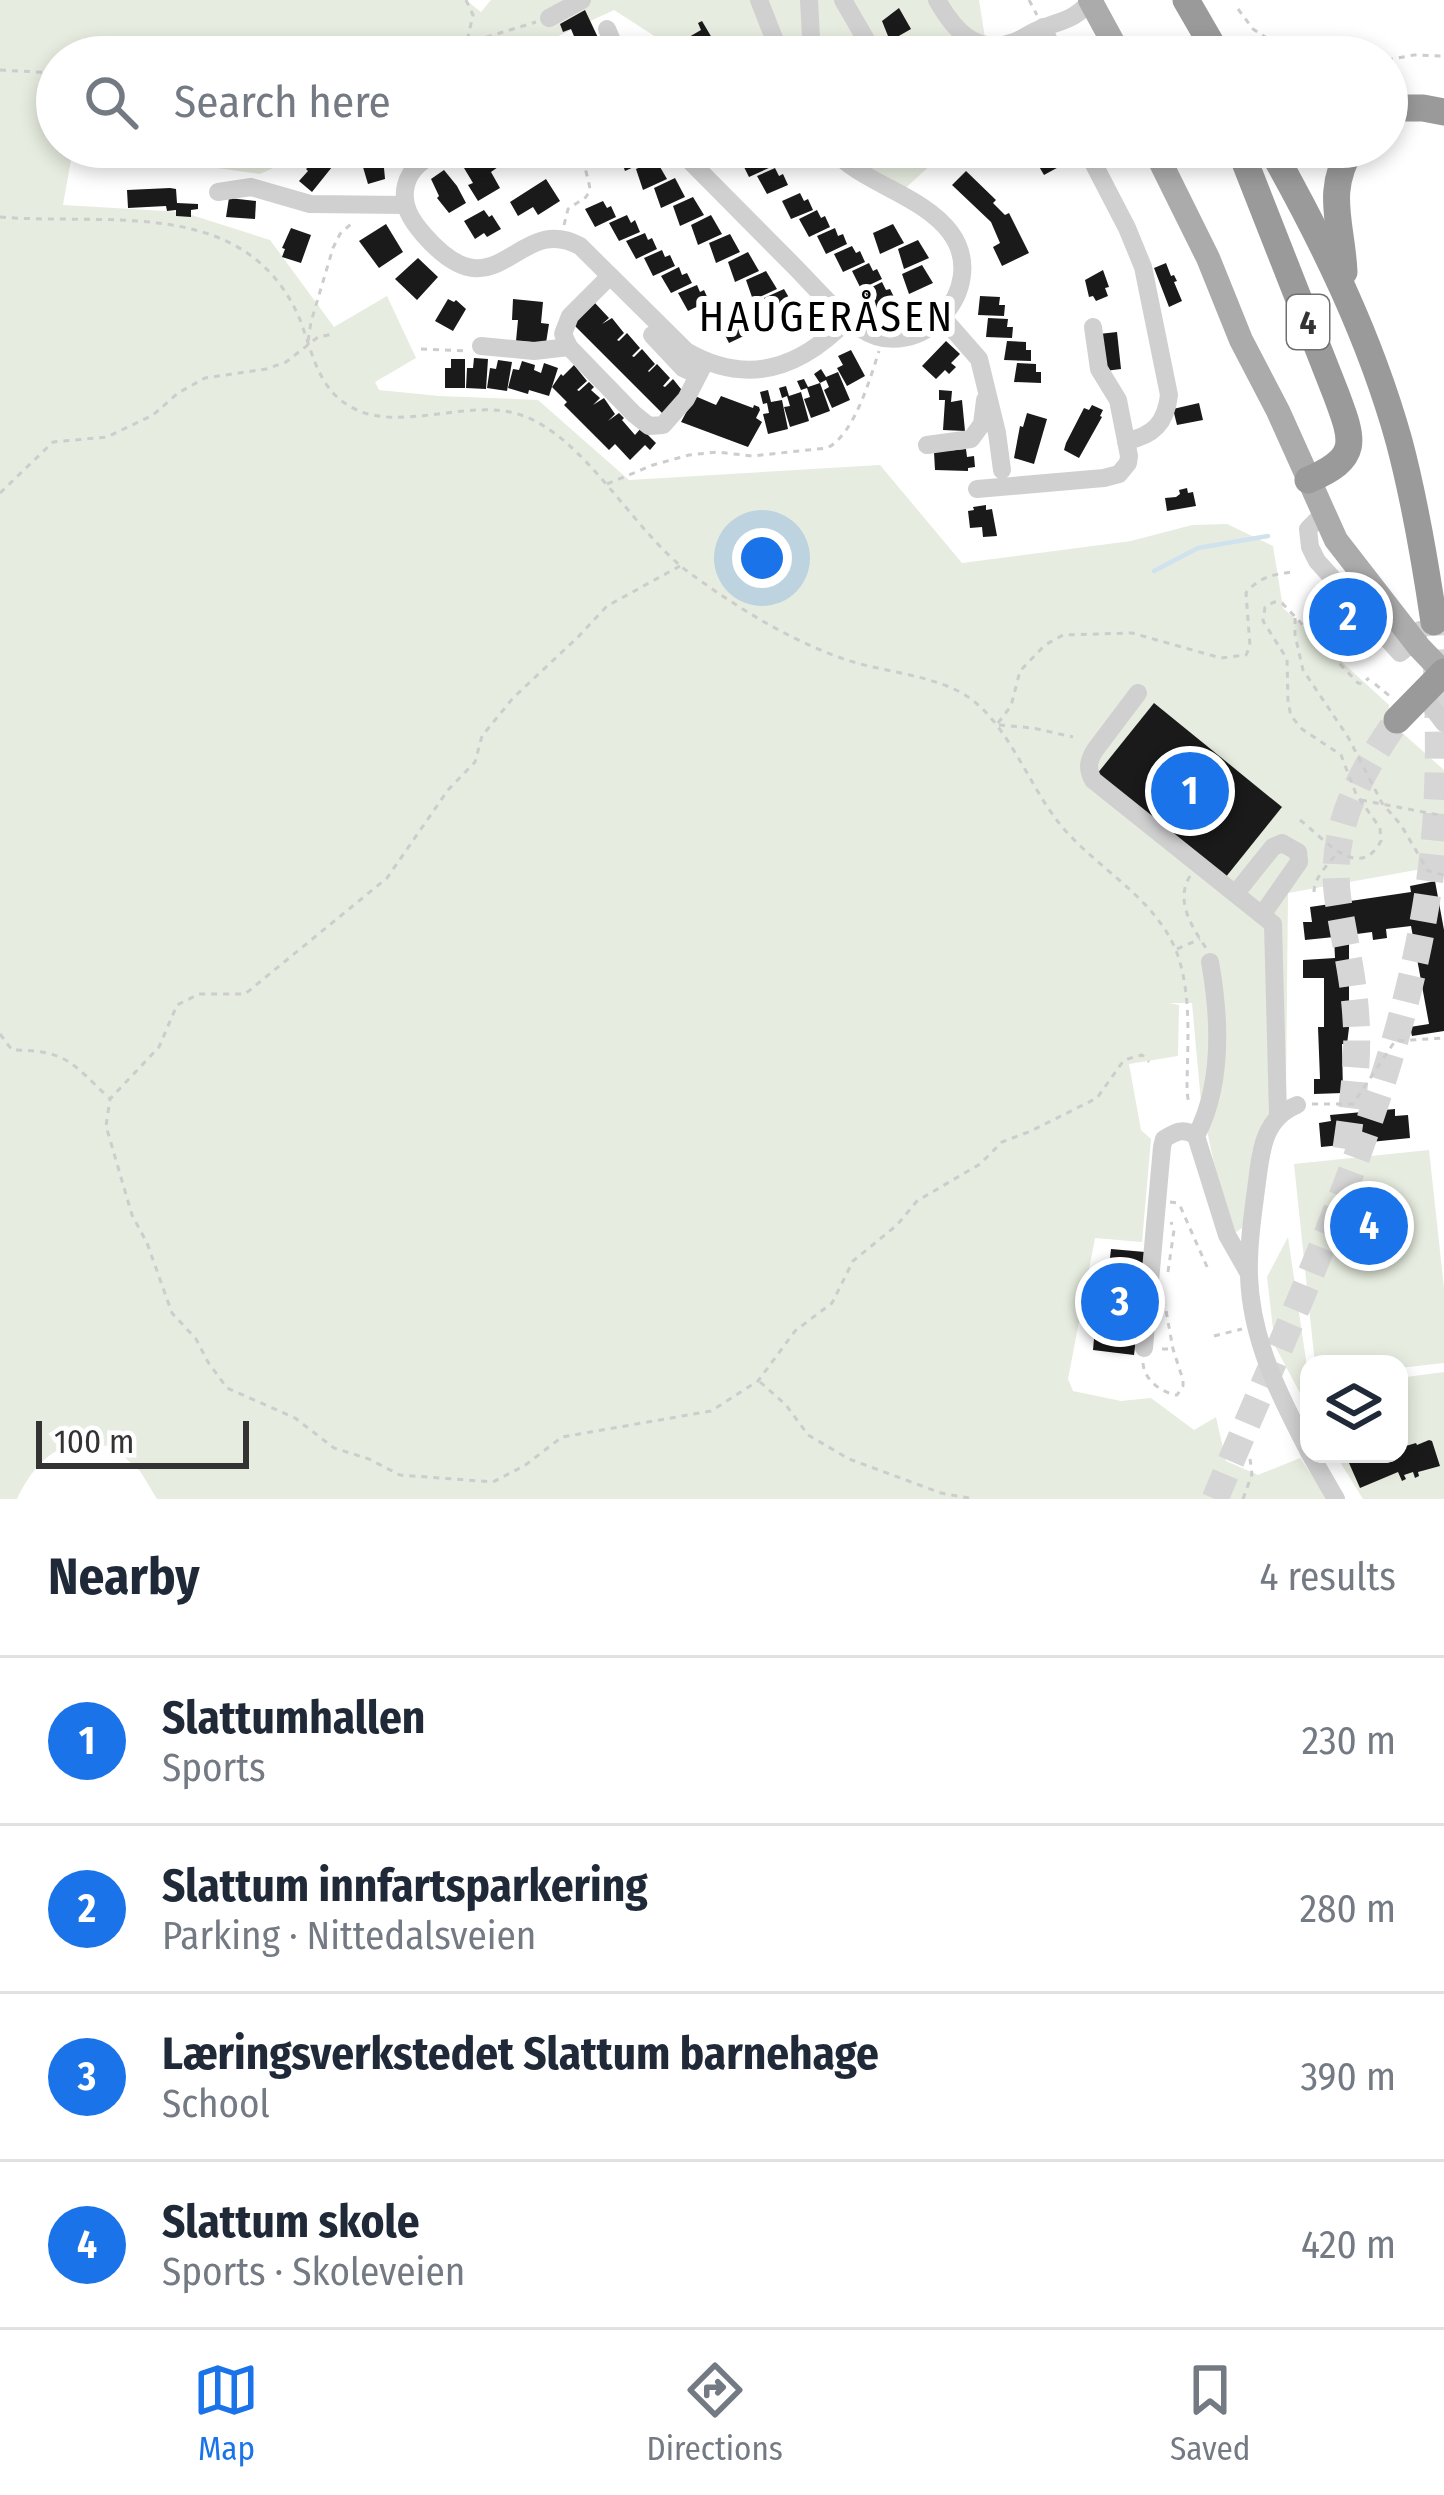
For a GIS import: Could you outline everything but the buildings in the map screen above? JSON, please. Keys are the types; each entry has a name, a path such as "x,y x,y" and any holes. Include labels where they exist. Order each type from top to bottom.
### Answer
{"highway":[{"path":"1186,0 1207,36"},
{"path":"1203,28 1205,36"},
{"path":"1203,28 1212,36"},
{"path":"1408,109 1444,112"},
{"name":"4","path":"1247,168 1348,433 1342,462 1308,481"},
{"name":"4","path":"1281,168 1346,294 1399,442 1419,526 1423,630"},
{"name":"4","path":"1342,168 1335,200 1346,294"},
{"path":"1400,713 1440,677"}],"main road":[{"path":"1082,3 1095,36"},
{"path":"1082,3 1106,36"},
{"path":"1164,168 1344,553 1388,604 1444,651"},
{"path":"1423,630 1440,677"}],"street":[{"path":"549,18 583,0"},
{"path":"759,0 773,36"},
{"path":"809,0 811,36"},
{"path":"843,0 864,36"},
{"path":"937,0 964,36"},
{"path":"1024,36 1082,3"},
{"path":"1043,27 1047,36"},
{"path":"608,29 611,36"},
{"path":"414,168 405,205 438,250 466,268 480,270 548,238 580,245 606,280 702,369 752,371 785,364 848,319"},
{"path":"697,168 863,331 899,339 917,334 943,318 958,292 962,277 957,245 938,219 856,168"},
{"path":"1095,168 1143,267 1169,395 1158,427 1142,438 1126,441"},
{"path":"218,192 251,187 310,204 405,205"},
{"path":"606,280 566,322 563,334 569,347 634,414 650,426 669,420 702,369"},
{"path":"943,318 980,359 1002,470"},
{"path":"976,488 1112,476 1128,463 1115,393 1099,369 1093,327"},
{"path":"481,346 534,351 569,347"},
{"path":"927,445 977,434 986,389"},
{"path":"1323,514 1312,523 1307,536 1317,561 1400,653 1423,630"},
{"path":"1440,677 1428,702 1444,723"},
{"path":"1138,693 1094,750 1089,774 1273,924 1278,1115"},
{"path":"1236,893 1273,847 1282,844 1298,852 1299,862 1262,915"},
{"path":"1196,1136 1209,1109 1214,1081 1216,1011 1210,962"},
{"path":"1297,1105 1278,1115 1267,1132 1248,1272 1256,1326 1279,1394 1300,1434"},
{"path":"1144,1348 1164,1139 1177,1131 1196,1136 1227,1234 1248,1272"},
{"path":"1316,1463 1336,1499"}],"path":[{"path":"466,0 472,15 468,36"},
{"path":"1238,9 1264,36"},
{"path":"489,36 549,18"},
{"path":"1408,56 1444,56"},
{"path":"0,70 36,72"},
{"path":"560,238 568,209 590,190 584,168"},
{"path":"0,217 150,221 196,229 232,242 259,262 284,291 317,370 350,407 375,416 479,410 519,414 555,432 651,538 726,600 788,636 844,659 954,689 976,703 997,725 1061,826 1158,920 1175,950 1185,991 1187,1092 1196,1136"},
{"path":"308,345 310,322 334,248 340,234 356,220"},
{"path":"0,493 53,442 107,437 153,415 178,393 206,379 286,362 318,337 334,334"},
{"path":"605,484 689,455 752,456 837,443 872,375 883,338"},
{"path":"421,349 470,352 481,346"},
{"path":"680,566 607,606 513,698 482,736 475,762 448,790 387,878 245,994 199,994 177,1005 159,1047 110,1099 106,1126 132,1215 172,1313 196,1339 227,1388 296,1418 334,1448 400,1475 493,1482 562,1437 711,1411 758,1381 795,1331 832,1303 853,1261 898,1226 917,1202 980,1164 1002,1142 1097,1098 1124,1060 1142,1055 1148,1062"},
{"path":"997,725 1011,706 1021,671 1045,645 1064,635 1132,633 1221,658 1246,655 1250,646 1246,592 1270,575 1293,572"},
{"path":"1300,820 1353,859 1365,858 1381,841 1378,824 1360,800 1341,755 1302,729 1289,712 1287,659 1262,616 1265,607 1282,603 1358,683 1369,678"},
{"path":"1294,616 1303,670 1318,697 1348,737 1382,803 1402,824 1428,872 1444,875"},
{"path":"1375,684 1400,713"},
{"path":"997,725 1073,737"},
{"path":"1360,800 1444,816"},
{"path":"1314,892 1320,874 1338,852"},
{"path":"1186,880 1183,897 1191,926 1210,962"},
{"path":"1175,950 1200,939"},
{"path":"0,1034 12,1050 49,1050 75,1065 110,1099"},
{"path":"1297,1105 1354,1104 1395,1041 1444,1038"},
{"path":"1157,1201 1178,1203 1208,1269"},
{"path":"1157,1201 1174,1230 1166,1280"},
{"path":"1164,1294 1184,1386 1177,1395 1147,1377 1142,1363 1144,1348 1173,1349"},
{"path":"1214,1336 1256,1326"},
{"path":"758,1381 786,1405 808,1435 849,1459 941,1493 974,1499"},
{"path":"1243,1499 1252,1474 1250,1459"}],"shaded area":[{"path":"0,0 466,0 481,12 491,0 979,0 985,36 654,36 614,10 558,36 36,36 36,168 69,168 63,205 182,212 270,240 334,327 387,296 416,358 375,382 379,390 538,400 629,480 880,465 962,563 1131,541 1192,525 1227,524 1273,546 1283,608 1389,705 1389,721 1444,770 1444,865 1288,893 1286,1089 1252,1152 1250,1222 1235,1233 1201,1102 1192,1003 1169,1003 1179,1005 1178,1056 1129,1064 1141,1130 1151,1139 1142,1242 1095,1238 1068,1379 1073,1391 1121,1401 1151,1398 1194,1430 1216,1417 1226,1461 1258,1475 1300,1458 1328,1499 157,1499 140,1471 112,1446 81,1444 46,1458 17,1499 0,1499"},
{"path":"217,168 273,168 260,174"},
{"path":"856,168 927,168 898,195"},
{"path":"1429,1150 1444,1288 1444,1363 1408,1367 1408,1355 1314,1355 1294,1164"},
{"path":"1288,1237 1305,1355 1300,1355 1300,1393 1275,1346 1267,1277"},
{"path":"1444,1372 1444,1499 1363,1499 1341,1463 1408,1463 1408,1377"}],"waterway":[{"path":"1154,571 1198,548 1268,536"}],"tunnel":[{"path":"1215,1499 1343,1194 1396,1037 1416,958 1436,814 1434,622"},
{"path":"1346,1149 1357,1035 1338,900 1338,850 1359,783 1397,720"}],"place":[{"name":"Slattum innfartsparkering","path":"1348,617"},
{"name":"Slattumhallen","path":"1190,791"},
{"name":"Slattum skole","path":"1369,1226"},
{"name":"Læringsverkstedet Slattum barnehage","path":"1120,1302"}],"district":[{"name":"HAUGERÅSEN","path":"827,316"}]}
